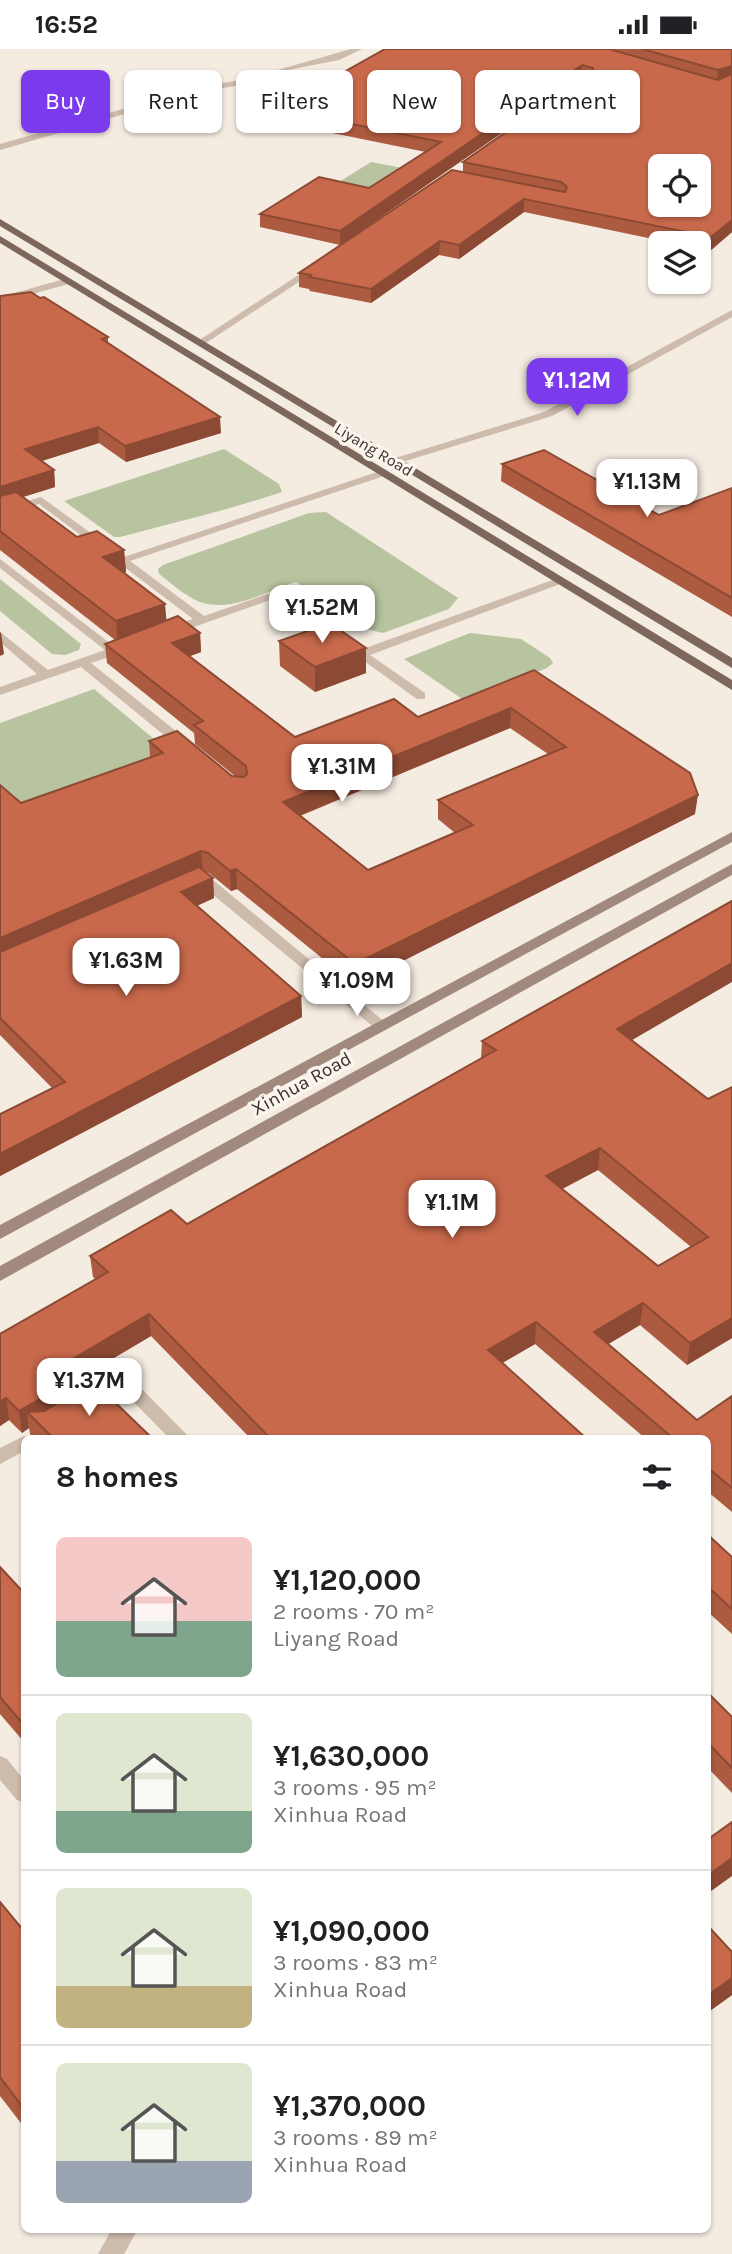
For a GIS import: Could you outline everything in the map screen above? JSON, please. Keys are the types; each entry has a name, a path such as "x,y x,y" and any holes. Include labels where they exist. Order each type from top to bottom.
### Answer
{"main road":[{"name":"Liyang Road","path":"0,222 732,664"},
{"name":"Liyang Road","path":"0,239 732,686"},
{"name":"Xinhua Road","path":"0,1233 732,836"},
{"name":"Xinhua Road","path":"0,1274 732,869"}],"street":[{"path":"0,146 203,89 248,81 286,68 336,58 358,49"},
{"path":"0,300 68,281"},
{"path":"395,460 548,414 732,313"}],"lane":[{"path":"200,343 324,263"},
{"path":"121,560 383,473"},
{"path":"0,512 41,500 202,620"},
{"path":"0,562 113,651"},
{"path":"361,654 559,581"},
{"path":"164,634 277,594 421,696"},
{"path":"0,636 46,675"},
{"path":"0,691 138,643"},
{"path":"82,662 198,756"},
{"path":"189,883 202,878 381,1026"},
{"path":"78,1411 125,1383 178,1435"},
{"path":"0,1457 21,1445"},
{"path":"0,1765 21,1790"},
{"path":"110,2254 123,2233"}],"green space":[{"path":"371,162 413,170 381,191 339,182"},
{"path":"224,449 279,484 282,492 120,537 114,537 64,501"},
{"path":"326,512 458,598 449,609 383,633 366,629 296,582 236,603 212,605 189,596 159,574 158,569 163,565 309,513"},
{"path":"0,579 81,644 79,650 65,655 52,654 0,611"},
{"path":"470,633 521,639 550,658 553,663 547,668 465,701 404,659"},
{"path":"94,689 172,754 25,809 0,786 0,723"}],"building":[{"path":"385,49 609,49 718,80 732,74 732,220 711,237 711,231 681,231 524,199 459,245 440,241 371,289 299,273 452,170 565,192 567,187 561,182 463,162 505,133 640,133 640,70 592,70 582,65 575,70 475,70 475,133 483,133 340,231 260,214 319,177 369,188 441,142 397,133 461,133 461,70 367,70 367,127 353,124 353,70 348,70"},
{"path":"642,49 732,49 732,66 718,70"},
{"path":"31,292 40,298 44,297 108,337 102,339 220,417 125,446 98,427 25,449 54,470 0,487 0,296"},
{"path":"544,450 659,515 732,488 732,598 502,464"},
{"path":"16,492 77,537 97,531 124,550 103,557 165,604 116,621 0,531 0,496"},
{"path":"178,616 200,633 172,643 295,737 394,699 418,717 534,670 690,773 698,795 355,964 236,869 230,871 208,853 201,851 0,938 0,785 21,803 163,753 149,741 177,731 232,776 244,777 247,774 246,766 194,725 203,721 105,644","holes":["511,708 566,747 438,800 473,825 368,870 283,802"]},
{"path":"330,623 366,648 315,667 279,641"},
{"path":"199,867 213,878 181,892 301,996 0,1154 0,1114 65,1082 0,1018 0,952"},
{"path":"732,901 732,963 617,1029 708,1099 732,1087 732,1318 690,1343 643,1303 594,1332 697,1420 732,1396 732,1488 711,1470 711,1435 669,1435 536,1322 488,1350 583,1435 267,1435 149,1314 66,1363 80,1376 19,1411 6,1398 0,1402 0,1334 108,1272 90,1256 171,1210 187,1224 496,1050 482,1041","holes":["600,1148 708,1237 658,1266 546,1176"]},
{"path":"94,1382 149,1435 50,1435 27,1412 44,1411"},
{"path":"711,1538 732,1557 732,1609 711,1590"},
{"path":"0,1567 21,1590 21,1722 0,1697"},
{"path":"711,1696 732,1717 732,1768 711,1746"},
{"path":"732,1822 732,1858 711,1873 711,1837"},
{"path":"0,1902 21,1927 21,2105 0,2077"},
{"path":"711,1929 732,1952 732,1978 711,1993"}]}
